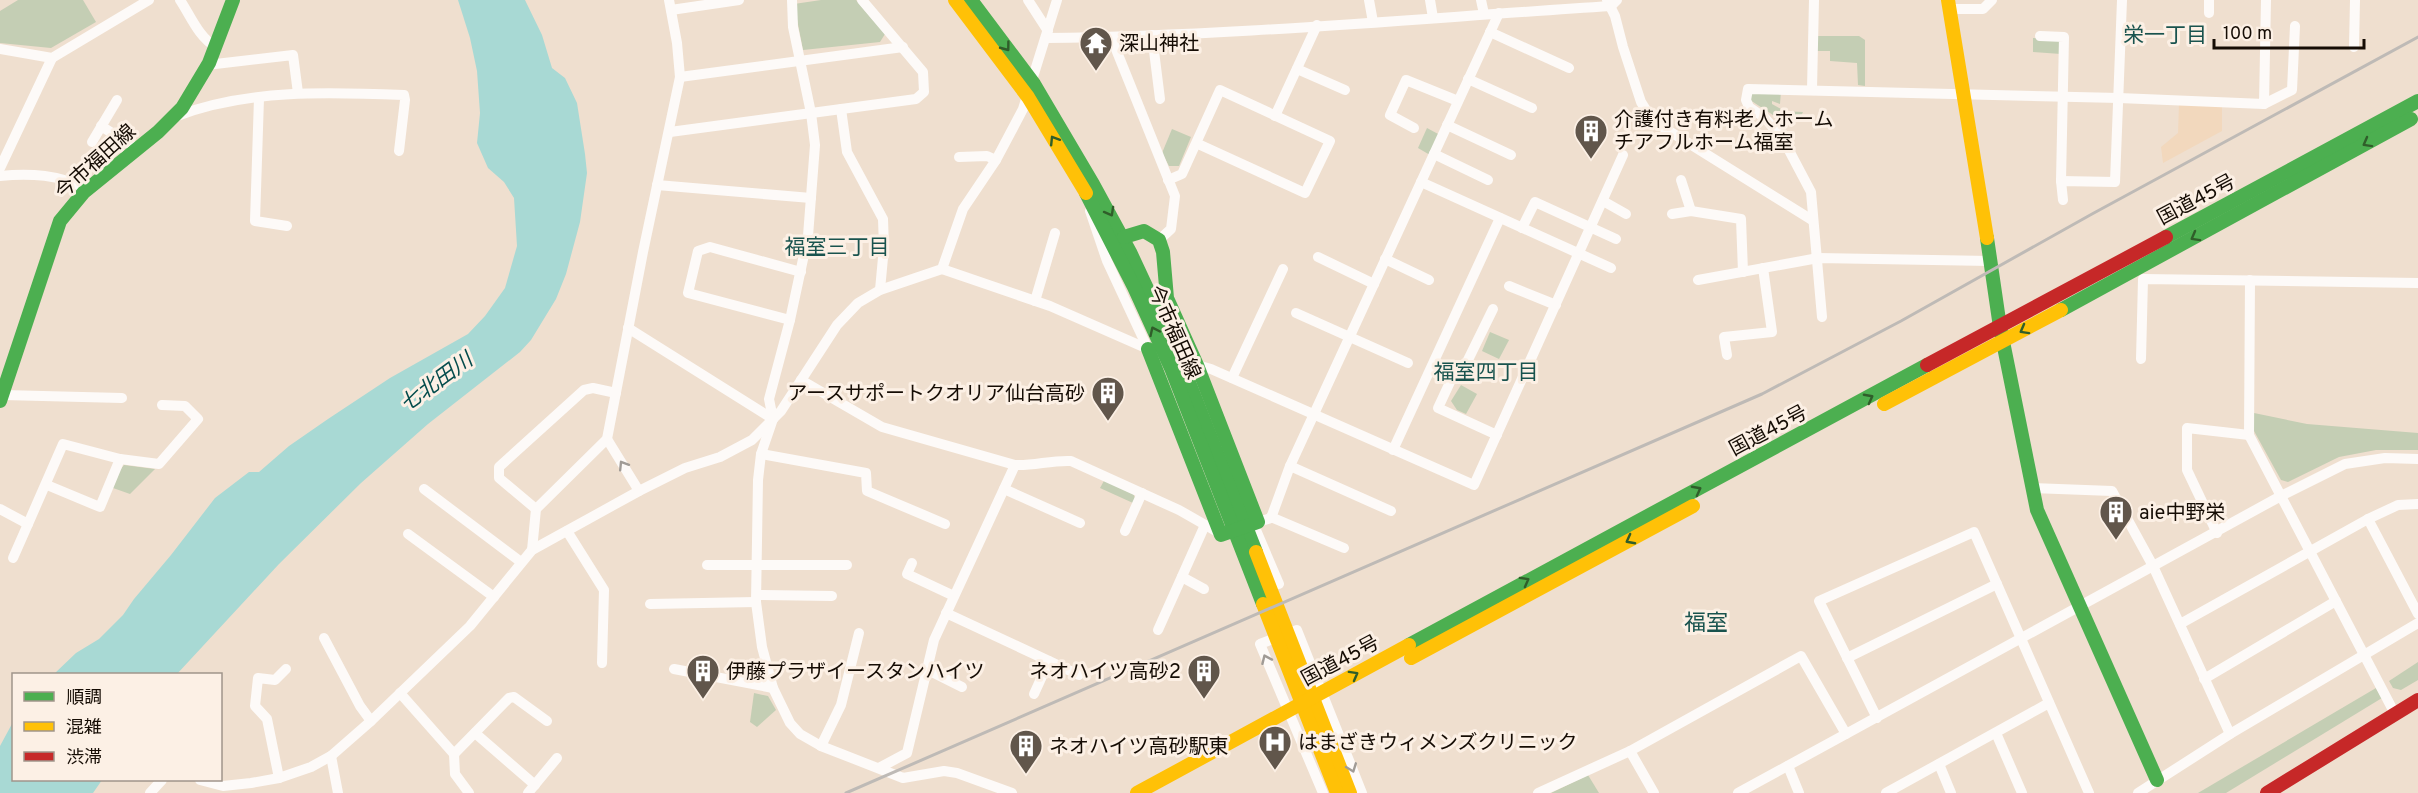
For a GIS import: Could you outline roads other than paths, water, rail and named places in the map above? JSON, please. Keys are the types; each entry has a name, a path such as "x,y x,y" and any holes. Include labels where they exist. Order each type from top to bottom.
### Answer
{"main road":[{"name":"今市福田線","path":"2,398 60,221 72,204 87,190 174,118 216,47 233,0"},
{"name":"今市福田線","path":"955,0 1028,97 1084,189 1134,286 1317,702 1347,792"},
{"name":"今市福田線","path":"971,0 1032,82 1124,237 1179,357 1228,500"},
{"path":"1948,5 1965,95 2000,327 2031,488 2037,510 2157,780"},
{"name":"国道45号","path":"1137,793 1317,702 2000,327 2418,101"},
{"name":"国道45号","path":"1317,702 2004,341 2418,116"},
{"path":"1124,237 1144,231 1160,240 1167,298 1261,521 1221,535 1148,349"},
{"path":"2267,793 2418,700"},
{"name":"国道45号","path":"1161,793 1291,716"}],"street":[{"path":"0,168 52,58 149,0"},
{"path":"180,0 202,35 209,44 216,47"},
{"path":"532,550 536,509 607,439 680,77 670,5 739,0"},
{"path":"792,0 791,10 799,61 812,113 815,145 808,236 790,320 769,399 773,419 761,454 758,480 757,599 762,647 773,688 790,723 800,734 821,746 903,778 944,771 957,773 1012,793"},
{"path":"670,132 916,99 924,92 923,72 862,0"},
{"path":"1028,0 1047,34"},
{"path":"942,269 963,209 996,160 1028,97 1057,0"},
{"path":"1369,0 1372,22"},
{"path":"1430,0 1434,18"},
{"path":"1481,0 1484,14"},
{"path":"1812,89 1814,0"},
{"path":"1948,5 1983,9 1992,0"},
{"path":"2061,181 2115,182 2122,0"},
{"path":"2209,0 2209,13"},
{"path":"2264,104 2266,0"},
{"path":"2354,47 2355,0"},
{"path":"1047,34 1111,37 1434,18 1499,13 1533,5 1612,2 1641,102 1653,121 1812,220"},
{"path":"1280,584 1261,521 1314,415 1499,13"},
{"path":"1275,116 1317,25"},
{"path":"1822,317 1810,192 1783,139 1765,118 1749,107 1746,100 1748,88 2264,104 2292,90 2295,26"},
{"path":"1490,32 1569,68"},
{"path":"1152,34 1160,99"},
{"path":"2040,36 2064,36 2062,200"},
{"path":"1111,37 1175,196 1171,229 1160,240"},
{"path":"680,77 903,47"},
{"path":"0,49 52,58"},
{"path":"207,65 293,55 298,93"},
{"path":"1297,69 1345,90"},
{"path":"1468,79 1532,108"},
{"path":"1414,128 1390,115 1406,80 1458,101"},
{"path":"1168,180 1182,174 1196,142 1220,90 1329,141 1305,193 1196,142"},
{"path":"174,118 210,105 298,93 404,95 399,151"},
{"path":"259,98 255,222 287,226"},
{"path":"92,142 117,100"},
{"path":"841,109 847,152 883,219 884,247 880,290"},
{"path":"1447,125 1511,155"},
{"path":"101,126 138,149"},
{"path":"1434,154 1488,180"},
{"path":"1197,365 1232,378 1474,486 1623,155"},
{"path":"959,157 987,156 996,160"},
{"path":"0,176 20,174 59,179 77,184 87,190"},
{"path":"1681,180 1691,211"},
{"path":"1421,182 1611,268"},
{"path":"657,185 811,198"},
{"path":"1084,189 1096,234 1148,349"},
{"path":"1603,201 1626,214"},
{"path":"1522,228 1535,202 1616,239"},
{"path":"1672,214 1691,211 1741,219 1743,272"},
{"path":"1393,450 1500,218"},
{"path":"1035,301 1055,233"},
{"path":"790,320 688,292 698,251 710,247 801,272"},
{"path":"1318,257 1374,284"},
{"path":"1698,280 1818,258 1990,261"},
{"path":"1385,259 1429,280"},
{"path":"1727,355 1724,337 1772,332 1763,268"},
{"path":"204,781 223,786 279,778 311,767 331,756 470,626 532,550 685,468 720,457 752,440 773,419 837,325 858,303 880,290 942,269 1035,301 1148,349"},
{"path":"1232,378 1284,269"},
{"path":"2141,359 2143,279 2418,283"},
{"path":"2250,280 2249,435 2395,714"},
{"path":"1509,286 1556,305"},
{"path":"1493,309 1466,366 1451,381 1437,408 1497,435"},
{"path":"1296,313 1408,363"},
{"path":"628,328 773,419"},
{"path":"801,380 882,427 1015,465 1032,466 1055,460 1071,461 1179,510 1221,535"},
{"path":"536,509 499,478 499,467 584,390 593,388 616,393"},
{"path":"2,398 122,398"},
{"path":"13,558 47,485 63,444 120,459 159,464 198,419 185,406 162,405"},
{"path":"2217,533 2187,470 2187,428 2249,435"},
{"path":"607,439 639,491"},
{"path":"761,454 866,473 867,491 945,524"},
{"path":"1738,793 2281,496 2345,464 2385,458 2418,459"},
{"path":"47,485 100,507 120,459"},
{"path":"879,768 907,753 934,640 1015,465"},
{"path":"1290,466 1391,511"},
{"path":"2031,488 2112,490 2153,567 2230,734"},
{"path":"424,489 521,562"},
{"path":"1004,489 1080,523"},
{"path":"1125,531 1142,493"},
{"path":"2180,624 2368,519 2398,505 2418,504"},
{"path":"0,509 28,524"},
{"path":"2368,519 2418,614"},
{"path":"1261,521 1344,548"},
{"path":"1158,630 1205,525"},
{"path":"567,531 604,590 602,663"},
{"path":"1877,718 1819,601 1974,532 2089,793"},
{"path":"408,534 494,597"},
{"path":"912,563 907,574 954,596"},
{"path":"707,565 847,565"},
{"path":"1182,577 1204,589"},
{"path":"1847,658 1997,584"},
{"path":"650,604 832,596"},
{"path":"2205,679 2336,600"},
{"path":"946,613 1079,675"},
{"path":"2138,793 2230,734 2418,623"},
{"path":"1323,793 1260,644 1297,630 1317,702 1347,792"},
{"path":"821,746 841,705 859,633"},
{"path":"324,638 360,706 371,721"},
{"path":"1538,793 1630,751 1801,656 1846,734"},
{"path":"1034,694 1049,661"},
{"path":"279,778 267,719 255,706 258,678 275,680 286,669"},
{"path":"674,669 773,688"},
{"path":"928,670 962,687"},
{"path":"400,693 454,754 455,774 469,793"},
{"path":"454,754 509,698 514,697 547,721"},
{"path":"1886,793 2049,704"},
{"path":"475,733 532,789 557,758"},
{"path":"1996,733 2022,793"},
{"path":"1630,751 1654,793"},
{"path":"331,756 338,793"},
{"path":"1939,764 1951,793"},
{"path":"1788,766 1799,793"},
{"path":"150,793 161,781"}],"water":[{"name":"七北田川","path":"458,0 525,0 542,35 552,68 565,78 577,103 587,173 580,222 566,274 556,299 531,340 520,352 428,424 361,483 279,564 178,673 55,673 76,653 99,639 123,615 215,498 249,472 259,472 289,446 390,378 468,334 485,316 505,288 517,246 514,198 504,182 488,168 477,143 480,113 477,71"},
{"path":"12,724 12,781 101,781 93,793 0,793 0,746"}],"railway":[{"path":"846,793 1762,394 1901,321 2092,214 2418,37"}],"place":[{"name":"深山神社","path":"1096,72"},
{"name":"介護付き有料老人ホーム チアフルホーム福室","path":"1591,160"},
{"name":"アースサポートクオリア仙台高砂","path":"1108,422"},
{"name":"aie中野栄","path":"2116,541"},
{"name":"伊藤プラザイースタンハイツ","path":"703,700"},
{"name":"ネオハイツ高砂2","path":"1204,700"},
{"name":"はまざきウィメンズクリニック","path":"1275,771"},
{"name":"ネオハイツ高砂駅東","path":"1026,775"}],"district":[{"name":"栄一丁目","path":"2165,35"},
{"name":"福室三丁目","path":"837,247"},
{"name":"福室四丁目","path":"1486,372"},
{"name":"福室","path":"1706,622"}]}
